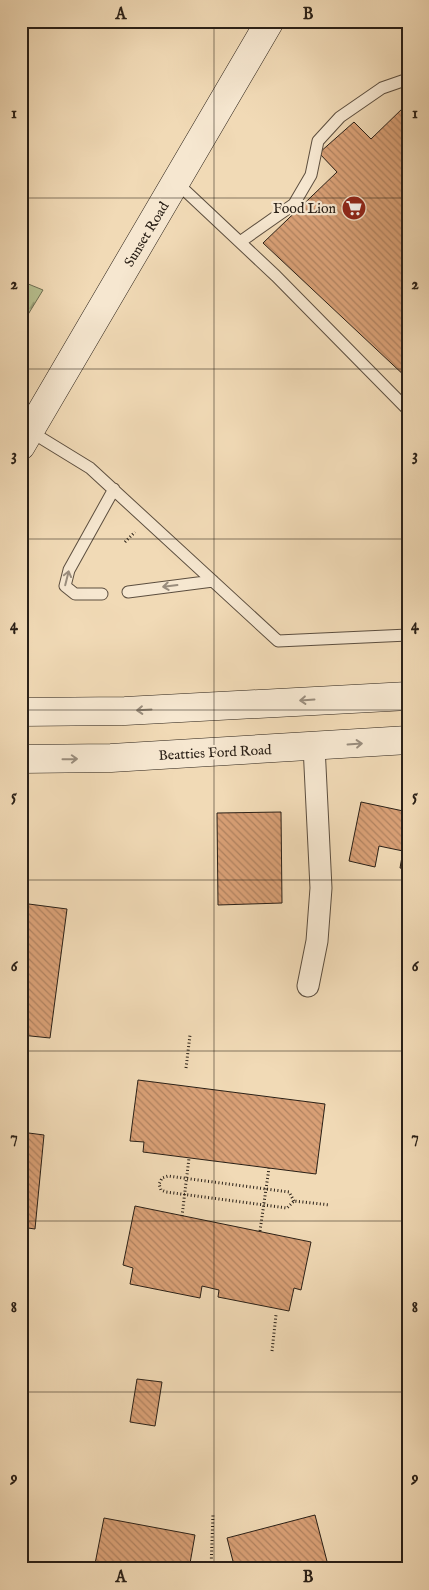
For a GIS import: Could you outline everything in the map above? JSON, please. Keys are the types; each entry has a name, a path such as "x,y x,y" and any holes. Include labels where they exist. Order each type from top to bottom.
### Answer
{"main road":[{"name":"Sunset Road","path":"24,435 176,183 270,21"},
{"path":"21,712 125,711 408,696"},
{"name":"Beatties Ford Road","path":"21,759 111,758 408,740"}],"street":[{"path":"308,986 317,941 321,888 314,746"}],"lane":[{"path":"240,242 294,204 311,175 318,141 340,117 382,88 408,79"},
{"path":"176,183 240,242 408,410"},
{"path":"24,435 75,456 114,489 278,641 408,635"},
{"path":"102,594 74,594 65,586 69,570 114,489"},
{"path":"128,592 213,581"}],"path":[{"path":"186,1068 190,1035"},
{"path":"182,1216 189,1158"},
{"path":"260,1231 269,1168"},
{"path":"294,1201 289,1192 186,1178 168,1176 162,1178 159,1184 161,1190 166,1192 287,1208 294,1201 330,1204"},
{"path":"272,1351 276,1316"},
{"path":"211,1569 213,1514"}],"green space":[{"path":"21,281 43,290 21,326"}],"building":[{"name":"Food Lion","path":"404,107 408,110 408,379 263,243 337,172 319,153 354,122 371,139"},
{"path":"361,802 408,812 408,869 400,868 403,851 379,846 375,867 349,861"},
{"path":"281,812 282,903 218,905 217,813"},
{"path":"21,903 67,909 50,1038 21,1035"},
{"path":"138,1080 325,1104 316,1174 143,1152 144,1142 130,1141"},
{"path":"21,1132 44,1135 35,1229 21,1227"},
{"path":"135,1206 311,1242 301,1290 294,1288 289,1311 218,1297 219,1290 202,1286 200,1298 130,1284 133,1268 123,1265"},
{"path":"137,1379 162,1382 155,1426 130,1422"},
{"path":"315,1515 329,1569 235,1569 227,1538"},
{"path":"104,1518 195,1535 189,1569 94,1569"}],"place":[{"name":"Food Lion","path":"354,208"}]}
